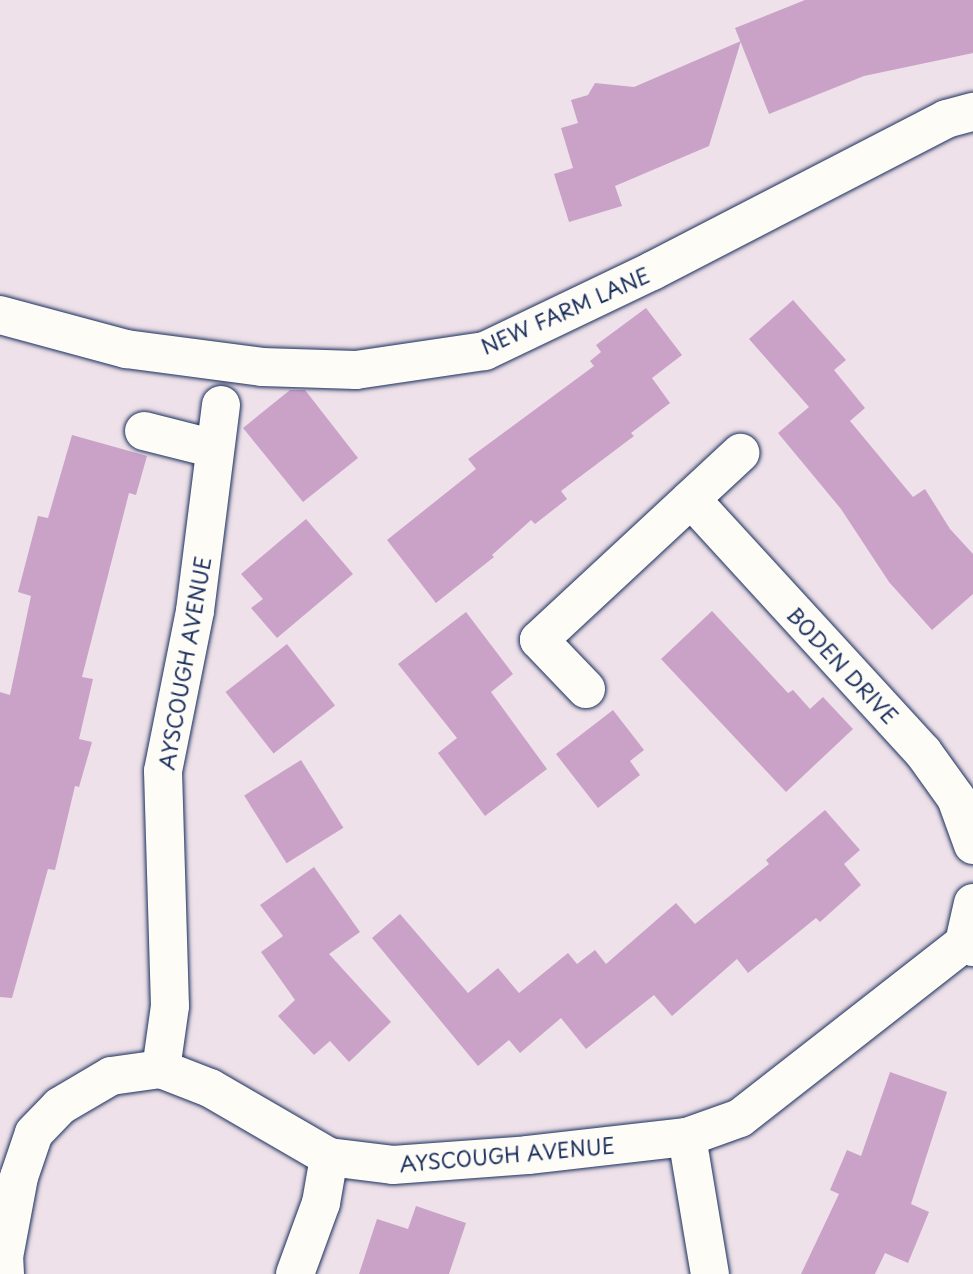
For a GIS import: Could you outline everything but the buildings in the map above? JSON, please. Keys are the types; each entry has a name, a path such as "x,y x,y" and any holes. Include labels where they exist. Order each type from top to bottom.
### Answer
{"street":[{"name":"NEW FARM LANE","path":"0,315 126,349 262,367 356,370 485,351 652,271 946,119 973,112"},
{"name":"AYSCOUGH AVENUE","path":"222,405 195,611 163,771 170,1006 161,1069 231,1099 329,1157 393,1165 687,1137 740,1118 969,945"},
{"path":"144,431 215,449"},
{"path":"586,689 539,640 740,453"},
{"name":"BODEN DRIVE","path":"691,499 923,752 956,798 973,845"},
{"path":"969,945 973,903"},
{"path":"5,1274 4,1257 19,1177 34,1133 60,1106 111,1076 161,1069"},
{"path":"687,1137 710,1274"},
{"path":"295,1274 321,1203 329,1157"}]}
